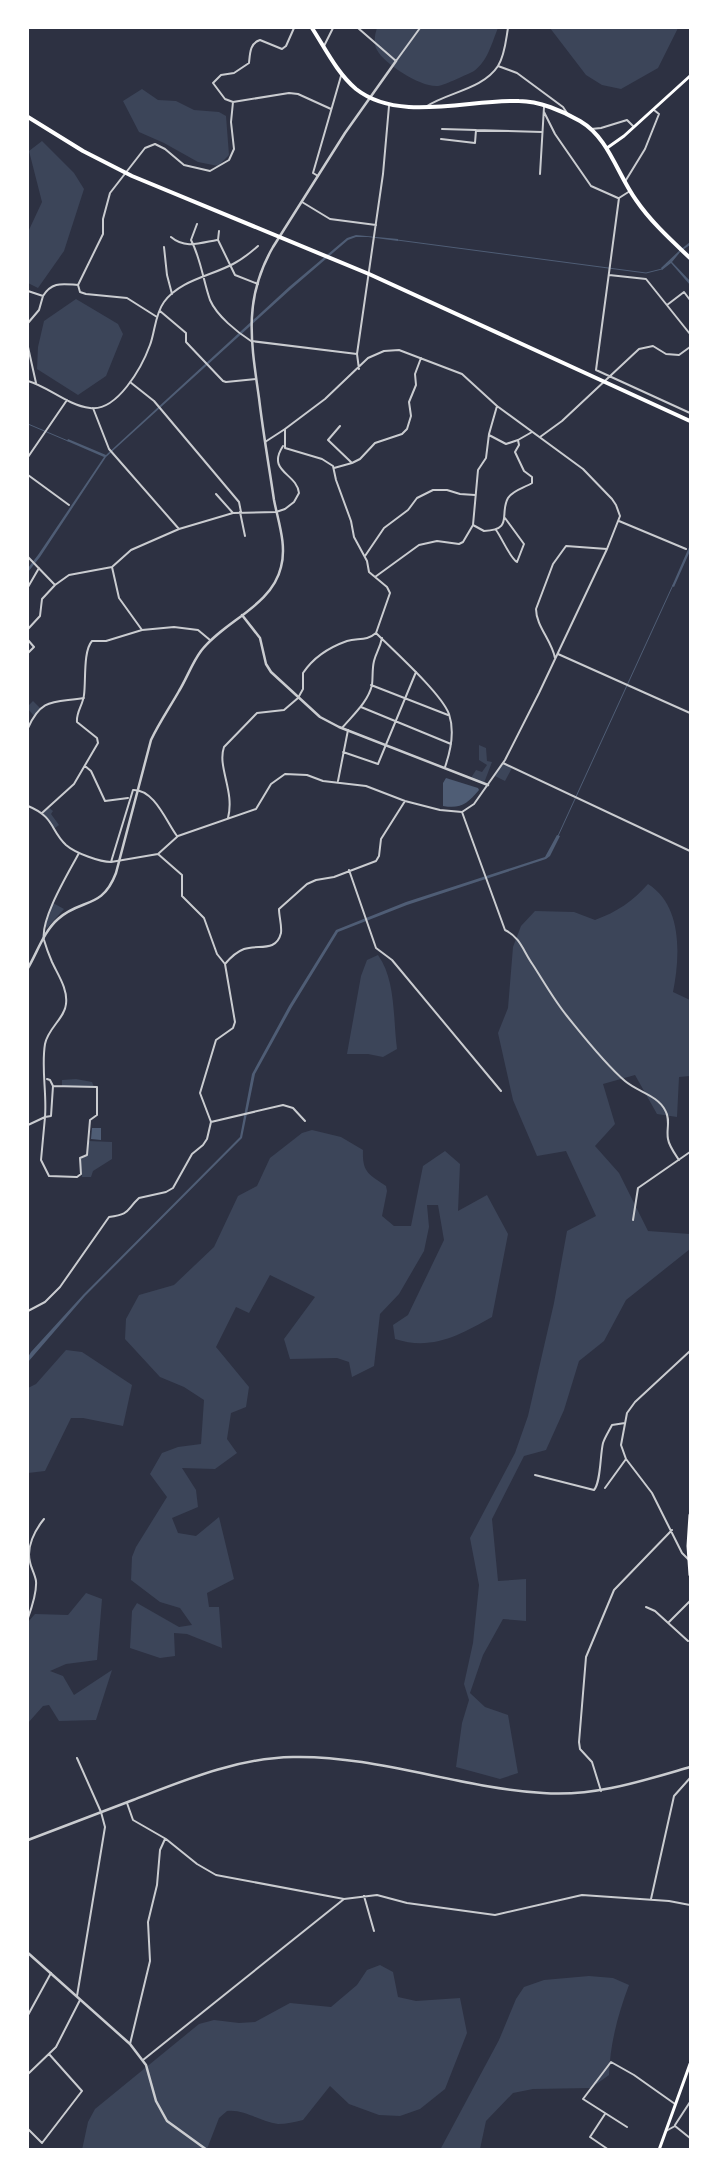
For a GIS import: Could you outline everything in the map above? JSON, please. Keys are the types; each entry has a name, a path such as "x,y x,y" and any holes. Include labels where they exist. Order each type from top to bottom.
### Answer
{"highway":[{"path":"312,28 342,74 356,89 369,97 404,107 520,101 544,106 568,115 591,129 607,148 624,182 646,213 689,256"},
{"path":"28,117 83,151 124,172 369,274 690,421"}],"main road":[{"path":"607,148 634,127 690,76"},
{"path":"690,1515 688,1536 690,1575"},
{"path":"659,2150 690,2064"}],"street":[{"path":"294,28 286,46 282,49 260,40 256,41 250,49 249,63 234,73 221,76 213,83 225,98 233,102 289,93 298,94 331,109"},
{"path":"324,46 333,28"},
{"path":"358,28 396,61"},
{"path":"28,968 56,920 69,912 96,901 108,889 116,873 151,740 156,728 167,713 201,652 210,640 255,605 280,572 283,554 250,332 258,284 264,265 318,176 369,97 420,28"},
{"path":"426,107 476,84 498,66 508,28"},
{"path":"498,66 517,73 562,107 568,115"},
{"path":"318,176 314,173 342,74"},
{"path":"157,317 127,298 80,292 78,286 103,234 103,218 107,202 114,188 145,148 155,144 165,149 184,165 210,171 230,160 234,149 231,122 233,102"},
{"path":"358,368 358,354 374,242 390,104"},
{"path":"540,174 544,106"},
{"path":"624,182 645,149 658,114 653,110"},
{"path":"544,112 555,134 591,186 619,198"},
{"path":"591,129 602,128 627,120 634,127"},
{"path":"442,129 542,132"},
{"path":"441,139 476,143 476,130"},
{"path":"619,198 630,191"},
{"path":"619,198 596,370 690,413"},
{"path":"302,202 330,219 376,225"},
{"path":"197,224 191,240 203,276 216,310 236,330 251,341 358,354"},
{"path":"219,231 218,240 235,275 258,284"},
{"path":"171,237 178,244 188,246 218,240"},
{"path":"28,381 67,400 93,408 110,404 130,382 144,358 159,311 164,302 172,294 203,276 229,266 247,256 258,246"},
{"path":"164,247 167,276 172,294"},
{"path":"610,274 646,279 690,334"},
{"path":"28,322 39,310 47,290 55,284 78,286"},
{"path":"28,291 43,296"},
{"path":"667,305 684,292 690,300"},
{"path":"159,311 186,333 186,342 226,382 256,378"},
{"path":"540,437 562,421 629,356 644,347 653,346 666,354 680,355 690,347"},
{"path":"28,347 36,384"},
{"path":"28,806 52,824 65,844 104,862 127,861 158,854 178,836 256,808 271,784 286,774 307,775 323,781 366,786 405,801 440,810 462,812 474,804 503,763 540,693 619,521 620,516 612,499 583,469 497,406 462,374 400,350 384,351 368,358 286,429 265,442"},
{"path":"334,468 360,459 375,443 402,434 407,429 411,416 409,402 416,385 415,374 421,358"},
{"path":"130,382 158,405 239,502 245,536"},
{"path":"28,457 67,400"},
{"path":"375,577 419,545 437,541 459,544 463,542 473,525 478,470 486,458 489,435 497,406"},
{"path":"93,408 108,449 179,529"},
{"path":"340,426 328,440 352,463"},
{"path":"28,628 40,616 42,599 55,584 69,575 112,567 131,550 165,533 233,513 276,512 285,509 294,502 299,493 298,488 282,472 280,466 278,454 284,445 286,429"},
{"path":"489,435 506,444 532,432"},
{"path":"473,525 484,532 496,530 502,526 507,500 512,493 532,483 532,477 524,471 516,456 518,440"},
{"path":"228,818 229,788 222,754 224,747 257,713 284,710 298,698 303,689 303,673 319,655 348,641 365,640 376,633 390,593 369,572 365,556 354,537 351,521 336,480 334,468 322,459 292,452 284,448 284,445"},
{"path":"28,474 69,505"},
{"path":"365,556 384,528 408,510 418,498 433,490 447,490 460,494 475,495"},
{"path":"216,494 233,513"},
{"path":"496,530 505,543 511,559 517,562 524,544 505,518"},
{"path":"619,521 686,549"},
{"path":"555,658 554,652 536,616 543,589 553,564 566,546 607,549"},
{"path":"28,557 55,584"},
{"path":"112,567 119,598 142,630"},
{"path":"28,587 39,568"},
{"path":"242,615 260,638 268,668 320,717 342,728 488,785"},
{"path":"28,622 30,626"},
{"path":"41,814 74,784 99,740 77,722 76,716 84,698 87,652 90,644 142,630 174,627 198,630 210,640"},
{"path":"376,633 416,672 441,702 449,716 452,744 445,767"},
{"path":"342,728 361,707 372,685 373,665 380,651 382,638"},
{"path":"28,640 34,647 28,653"},
{"path":"557,654 690,713"},
{"path":"343,752 378,764 416,672"},
{"path":"372,685 449,716"},
{"path":"28,728 34,716 46,703 84,698"},
{"path":"361,707 452,744"},
{"path":"338,782 348,730"},
{"path":"503,763 690,851"},
{"path":"84,766 91,771 105,801 129,798"},
{"path":"111,862 133,790 144,791 151,798 178,836"},
{"path":"225,964 230,958 246,948 272,946 279,940 281,930 279,909 298,891 316,880 334,878 349,870 376,861 379,856 381,839 405,801"},
{"path":"462,812 505,930 522,942 532,964 545,981 557,1003 606,1062 628,1083 657,1100 665,1109 670,1120 668,1142 679,1160"},
{"path":"53,1086 97,1087 96,1115 90,1120 88,1155 80,1158 81,1174 77,1177 49,1176 41,1160 45,1117 45,1044 51,1028 66,1008 66,993 44,940 44,930 56,896 80,852"},
{"path":"28,1311 45,1302 60,1287 109,1217 130,1211 135,1202 143,1196 166,1192 173,1188 192,1154 207,1139 211,1122 200,1093 201,1085 207,1072 216,1040 233,1028 235,1022 225,964 217,954 204,918 182,896 182,875 158,854"},
{"path":"349,870 376,948 392,960 501,1092"},
{"path":"28,1125 51,1116 53,1086 50,1080 46,1079"},
{"path":"211,1122 283,1105 293,1108 305,1121"},
{"path":"633,1220 638,1188 690,1152"},
{"path":"689,1560 682,1553 652,1493 626,1459 621,1445 628,1413 636,1402 690,1351"},
{"path":"535,1475 594,1490 598,1486 598,1468 608,1433 612,1425 626,1424"},
{"path":"605,1488 626,1459"},
{"path":"28,1618 35,1593 36,1580 29,1560 30,1544 37,1528 44,1519"},
{"path":"601,1790 592,1762 580,1749 579,1742 586,1657 614,1590 672,1530"},
{"path":"668,1622 690,1600"},
{"path":"646,1606 668,1622 688,1641"},
{"path":"28,1840 227,1766 267,1759 291,1757 344,1760 522,1791 571,1793 601,1790 690,1767"},
{"path":"77,1758 104,1819 104,1834 95,1877 77,1996"},
{"path":"651,1899 674,1796 690,1778"},
{"path":"127,1802 133,1820 165,1839 197,1864 216,1875 344,1899 376,1895 414,1904 495,1915 582,1895 651,1899 690,1905"},
{"path":"130,2044 150,1961 148,1922 157,1885 160,1850 165,1839"},
{"path":"364,1896 374,1931"},
{"path":"143,2060 344,1899"},
{"path":"28,1953 130,2044 146,2065 156,2101 167,2121 207,2150"},
{"path":"28,2015 51,1973"},
{"path":"28,2074 56,2047 81,1999"},
{"path":"28,2129 42,2143 82,2091 49,2054"},
{"path":"627,2127 583,2099 611,2062 634,2075 675,2105"},
{"path":"666,2132 675,2126 690,2102"},
{"path":"605,2114 590,2137 609,2150"},
{"path":"675,2126 690,2138"}],"shaded area":[{"path":"377,28 498,28 489,51 479,67 451,82 431,86 404,74 381,56 375,44"},
{"path":"550,28 678,28 658,68 621,89 602,85 586,75"},
{"path":"142,89 158,100 176,101 194,110 219,112 226,116 229,155 218,166 198,162 164,143 139,132 123,101"},
{"path":"42,141 74,173 84,189 64,251 38,288 28,283 28,232 42,202 29,151"},
{"path":"356,235 398,239 398,241 368,237 356,237 348,240 291,289 106,457 40,557 28,572 28,568 104,457 67,441 68,439 106,455 289,287 347,238"},
{"path":"690,242 690,245 681,251 672,262 690,281 690,285 671,263 662,270 661,268"},
{"path":"76,299 118,324 123,334 106,376 78,395 37,369 38,347 44,321"},
{"path":"690,545 690,551 674,587 672,586"},
{"path":"33,701 41,709 34,716 28,709 28,706"},
{"path":"479,745 486,748 487,761 492,762 484,783 471,778 476,770 482,772 487,765 479,760"},
{"path":"503,763 512,768 505,781 495,776"},
{"path":"446,778 478,788 479,790 471,799 459,806 443,806 443,783"},
{"path":"48,807 53,811 51,814 59,825 55,828 41,814"},
{"path":"557,835 560,836 550,856 546,859 407,905 338,932 292,1007 255,1074 242,1138 85,1296 28,1362 31,1352 83,1295 240,1137 252,1074 289,1006 336,930 406,902 545,857"},
{"path":"648,884 668,905 673,919 676,933 677,963 673,992 690,1000 690,1076 679,1077 677,1117 657,1114 635,1075 603,1084 615,1124 595,1146 619,1173 648,1231 690,1234 690,1249 626,1300 604,1341 579,1361 564,1410 546,1450 524,1456 492,1519 498,1581 526,1579 526,1621 503,1619 483,1655 470,1693 485,1707 508,1715 518,1773 500,1779 456,1767 462,1723 469,1700 464,1684 473,1643 479,1585 470,1538 515,1453 528,1416 554,1303 567,1231 596,1216 566,1151 537,1156 513,1100 498,1033 508,1008 513,947 521,926 535,911 574,912 595,920 624,905"},
{"path":"53,903 64,909 47,928 45,925"},
{"path":"378,955 384,965 391,988 397,1049 383,1057 368,1054 347,1054 361,976 367,960"},
{"path":"76,1079 92,1082 94,1087 62,1086 62,1080"},
{"path":"92,1128 101,1128 101,1140 91,1139"},
{"path":"312,1130 341,1137 363,1150 365,1168 375,1179 386,1186 387,1191 382,1216 394,1226 411,1226 423,1166 445,1151 460,1164 458,1211 487,1195 508,1234 492,1317 469,1330 434,1342 408,1342 395,1339 393,1325 408,1315 444,1240 438,1205 427,1205 429,1227 424,1251 399,1294 380,1314 374,1366 352,1377 349,1362 337,1358 290,1359 284,1339 315,1297 270,1275 249,1313 236,1307 216,1347 249,1387 246,1407 231,1413 227,1439 237,1453 215,1469 182,1468 196,1490 198,1507 172,1518 178,1533 196,1536 219,1517 234,1579 207,1593 209,1607 219,1607 222,1648 187,1634 174,1633 175,1656 160,1658 130,1648 132,1611 137,1603 179,1627 192,1625 180,1608 160,1602 131,1580 132,1557 136,1547 167,1497 150,1474 162,1453 178,1447 201,1444 204,1400 184,1387 160,1377 125,1339 126,1319 139,1295 174,1285 214,1247 238,1196 257,1186 270,1158 302,1133"},
{"path":"88,1141 112,1142 112,1159 93,1171 91,1177 82,1177 80,1158 87,1155"},
{"path":"66,1350 82,1352 132,1385 123,1426 83,1418 71,1418 45,1471 28,1473 28,1388 36,1384"},
{"path":"86,1593 102,1599 97,1660 66,1664 50,1671 63,1676 74,1695 112,1670 96,1720 59,1721 49,1705 43,1706 28,1723 28,1622 35,1614 68,1615"},
{"path":"380,1965 393,1972 398,1997 416,2001 460,1998 467,2033 445,2089 420,2109 400,2116 379,2115 349,2104 330,2086 303,2120 300,2121 278,2124 240,2112 227,2111 219,2118 207,2149 82,2150 88,2122 95,2109 199,2024 214,2020 239,2023 255,2022 290,2003 331,2007 357,1985 367,1970"},
{"path":"589,1976 613,1978 629,1985 615,2029 609,2075 591,2088 533,2089 513,2093 486,2121 480,2149 440,2150 499,2040 516,1999 524,1987 544,1980"}],"waterway":[{"path":"397,240 646,273 662,269"},
{"path":"28,424 68,441"},
{"path":"558,836 673,585"}]}
